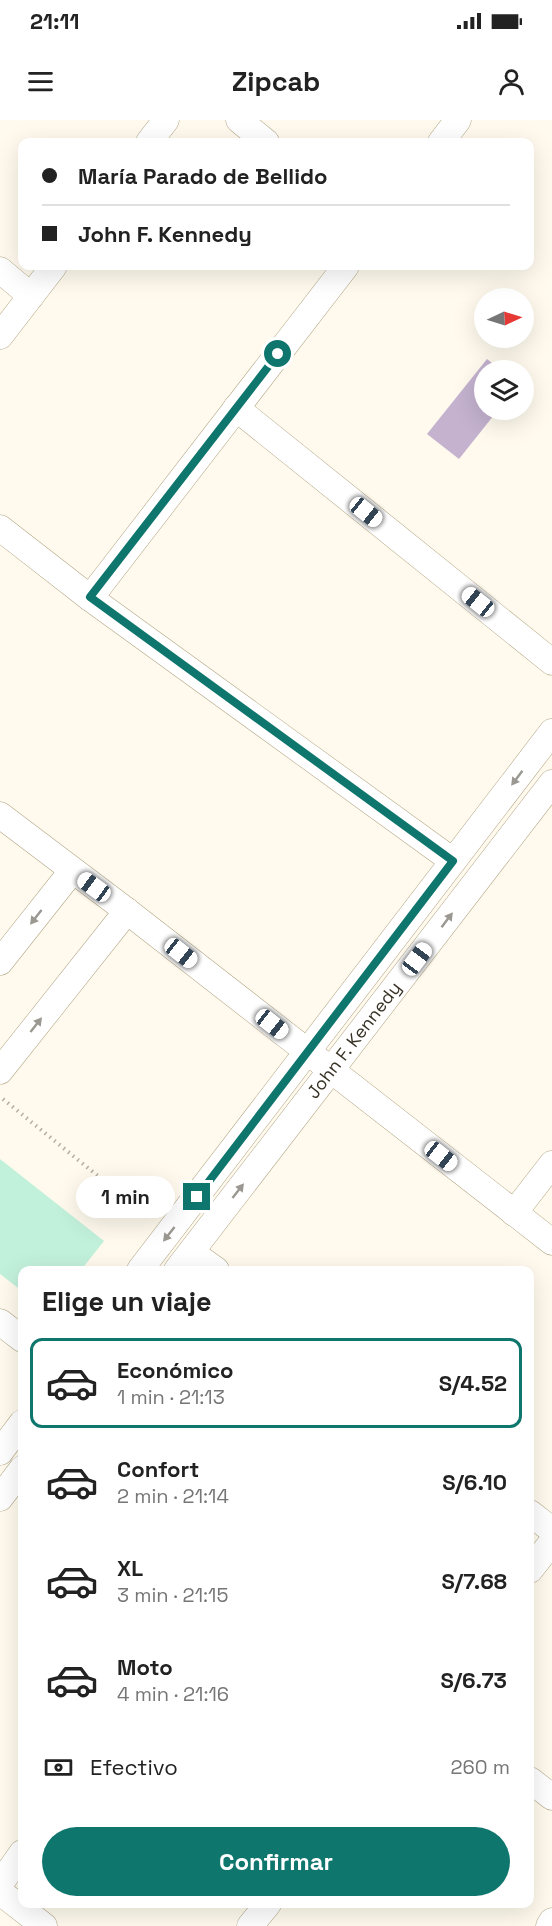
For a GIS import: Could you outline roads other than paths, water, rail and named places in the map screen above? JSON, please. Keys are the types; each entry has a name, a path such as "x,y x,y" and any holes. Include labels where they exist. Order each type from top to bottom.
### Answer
{"street":[{"path":"152,138 166,120"},
{"path":"239,120 261,138"},
{"path":"444,138 458,120"},
{"path":"0,270 31,296"},
{"path":"0,336 51,270"},
{"path":"90,597 343,270"},
{"path":"237,408 552,662"},
{"path":"0,528 90,597 453,861"},
{"name":"John F. Kennedy","path":"143,1266 552,732"},
{"name":"John F. Kennedy","path":"184,1261 552,783"},
{"path":"0,815 552,1242"},
{"path":"0,962 72,871"},
{"path":"0,1071 127,911"},
{"path":"514,1213 552,1164"},
{"path":"184,1261 202,1266"},
{"path":"0,1322 18,1336"},
{"path":"0,1452 18,1428"},
{"path":"0,1498 18,1474"},
{"path":"534,1516 552,1530"},
{"path":"534,1565 552,1542"},
{"path":"534,1783 552,1797"},
{"path":"0,1884 18,1859"},
{"path":"0,1892 18,1906"},
{"path":"21,1908 44,1926"},
{"path":"250,1926 265,1908"},
{"path":"549,1926 552,1921"}]}
